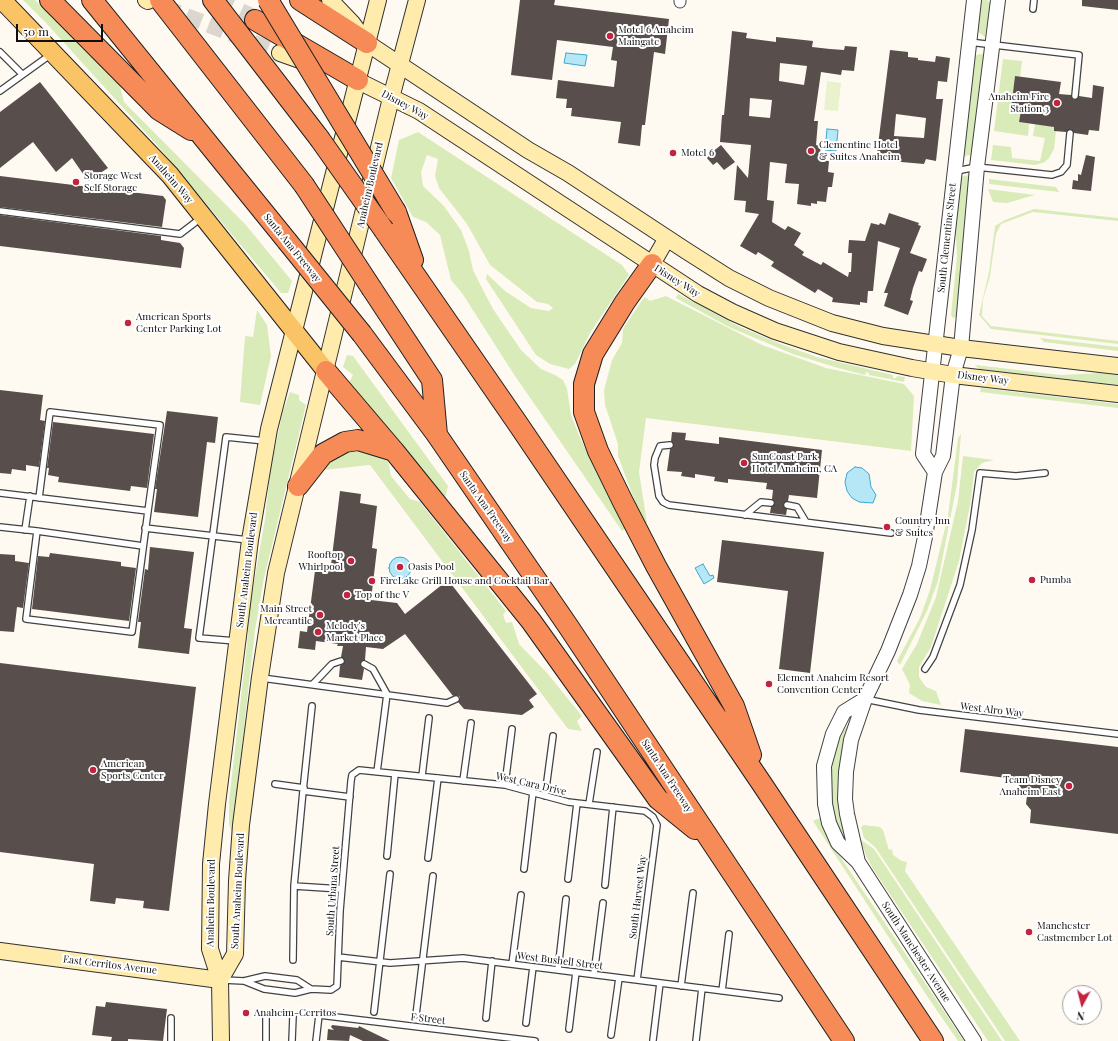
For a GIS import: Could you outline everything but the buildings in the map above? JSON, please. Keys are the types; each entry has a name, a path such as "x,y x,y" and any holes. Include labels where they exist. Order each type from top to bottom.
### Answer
{"highway":[{"path":"50,0 159,110 204,138"},
{"name":"Santa Ana Freeway","path":"92,0 362,334 437,435 568,626 844,1041"},
{"path":"151,0 304,185 432,380 437,435"},
{"path":"213,0 319,138 384,230 518,424 760,781 933,1041"},
{"path":"268,0 396,212 420,283"},
{"path":"300,0 367,43"},
{"path":"255,20 358,80"},
{"path":"652,264 625,302 593,354 584,384 584,412 598,451 636,527 734,706 760,781"},
{"path":"326,371 394,450 531,621 658,799 709,840"},
{"path":"298,486 324,454 345,442 358,440 394,450"}],"main road":[{"name":"Anaheim Way","path":"2,0 170,175 326,371"},
{"path":"330,0 352,23 367,43 528,150 568,173 729,278 782,304 832,323 883,336 935,345 1118,366"},
{"path":"294,332 378,0"},
{"name":"Anaheim Boulevard","path":"326,371 391,98 417,0"},
{"name":"Disney Way","path":"280,53 358,80 418,111 698,294 732,312 778,332 839,352 932,371 1118,394"},
{"path":"652,264 667,238"},
{"name":"South Anaheim Boulevard","path":"216,812 250,540 267,441 294,332"},
{"path":"298,486 326,371"},
{"name":"South Anaheim Boulevard","path":"220,980 235,954 239,851 260,677 276,572 298,486"},
{"name":"Anaheim Boulevard","path":"216,812 211,864 210,949 220,980 221,1041"},
{"name":"East Cerritos Avenue","path":"0,951 220,980"}],"street":[{"name":"South Clementine Street","path":"935,472 923,454 968,42 974,0"},
{"path":"865,698 888,651 910,595 919,566 925,537 935,472 943,456 953,374 961,348 977,167 991,45 998,0"},
{"name":"South Manchester Avenue","path":"865,698 844,712 833,734 824,766 825,804 829,823 838,843 858,862 974,1041"},
{"name":"South Manchester Avenue","path":"858,862 845,799 846,772 851,740 865,698"}],"lane":[{"path":"1032,9 1034,0"},
{"path":"968,42 1079,55 1075,96"},
{"path":"0,52 22,74"},
{"path":"0,91 53,53"},
{"path":"954,171 977,167 1052,175 1057,174 1062,172 1067,165 1070,133"},
{"path":"0,211 180,234 203,217"},
{"path":"36,531 26,619 132,632 160,425 50,412 39,498"},
{"path":"238,642 199,638 226,437 267,441"},
{"path":"670,445 660,446 655,458 657,488 664,502 669,505 891,532"},
{"path":"925,669 933,657 960,585 972,530 980,473 1016,476 1045,473"},
{"path":"0,493 148,511"},
{"path":"25,530 30,496"},
{"path":"745,515 761,502 771,503"},
{"path":"787,505 797,507 806,522"},
{"path":"0,527 143,546"},
{"path":"146,528 250,540"},
{"path":"313,684 332,664 341,661"},
{"path":"364,664 373,669 387,694 377,772"},
{"path":"260,677 447,703 456,698"},
{"name":"West Alro Way","path":"865,698 919,710 1118,734"},
{"path":"293,960 294,886 312,706"},
{"path":"422,776 429,718"},
{"path":"463,780 471,723"},
{"path":"505,785 512,729"},
{"path":"546,796 553,736"},
{"path":"589,804 597,752"},
{"name":"West Cara Drive","path":"355,771 422,776 505,785 577,803 646,811 653,817"},
{"name":"South Urbana Street","path":"244,981 264,989 295,993 312,989 331,990 337,986 341,889 351,781 355,771"},
{"path":"387,856 395,774"},
{"path":"428,858 438,778"},
{"path":"275,784 350,797"},
{"path":"524,869 533,792"},
{"path":"568,879 577,803"},
{"path":"605,885 613,807"},
{"name":"South Harvest Way","path":"637,980 657,826 653,817"},
{"path":"374,1012 390,874"},
{"path":"416,1015 433,876"},
{"path":"294,886 341,889"},
{"path":"682,986 693,893"},
{"path":"512,964 521,895"},
{"path":"558,970 566,899"},
{"path":"594,974 603,902"},
{"path":"722,991 729,934"},
{"name":"West Bushell Street","path":"338,957 380,962 463,958 779,998"},
{"path":"486,1018 492,961"},
{"path":"526,1023 533,966"},
{"path":"569,1029 576,972"},
{"name":"South Urbana Street","path":"244,981 265,976 297,980 312,989"},
{"path":"611,1035 619,978"},
{"path":"220,980 244,981"},
{"path":"653,1040 660,983"},
{"path":"696,1041 702,988"},
{"path":"266,1015 266,1041"},
{"name":"F Street","path":"316,1041 319,1015 535,1041"},
{"path":"292,1041 293,1016"},
{"path":"170,1041 171,1018"}],"green space":[{"path":"23,0 35,0 119,82 124,102 245,224 292,281 288,293 281,293 156,144 47,24"},
{"path":"979,0 987,0 990,3 985,37 977,31"},
{"path":"984,54 972,156 968,155 964,157 975,56"},
{"path":"1003,59 1022,61 1020,77 1015,76 1012,109 1021,110 1019,122 1029,124 1028,136 994,131"},
{"path":"827,81 841,83 838,111 824,110"},
{"path":"1035,124 1054,124 1054,131 1056,131 1054,149 1045,162 1035,165 991,160 993,145 1011,147 1012,158 1040,161 1045,138 1033,136"},
{"path":"418,132 622,265 629,275 590,333 575,364 569,369 550,364 536,355 486,279 487,274 505,291 531,308 549,311 553,308 548,304 537,302 490,265 467,224 439,188 435,176 438,159 427,155 421,172 423,186 443,205 461,230 469,251 473,270 480,284 493,309 521,350 541,369 563,380 567,389 571,415 581,440 603,484 628,527 622,531 513,373 462,293 451,280 440,235 426,222 413,217 391,178 399,140"},
{"path":"970,175 956,317 953,318 951,315 957,256 955,217 960,180 963,176"},
{"path":"989,179 1056,187 1059,192 989,184"},
{"path":"988,189 1035,195 1007,203 993,202"},
{"path":"1034,209 1118,218 1118,221 1033,212 1001,224 996,234 990,276 983,300 982,316 991,326 1118,341 1118,344 991,329 979,315 989,272 995,226 1005,220"},
{"path":"678,294 740,327 783,345 817,357 893,375 893,378 896,378 897,376 905,377 904,382 869,375 869,373 866,372 865,375 793,354 729,327 676,298"},
{"path":"666,296 762,345 826,368 904,384 914,396 911,451 646,418 639,472 647,523 643,523 618,456 618,444 605,405 604,390 612,360 622,343 623,329 640,303 645,297 650,301"},
{"path":"257,310 267,325 271,356 260,405 240,402 245,336 253,337"},
{"path":"1040,338 1118,347 1118,351 1044,342"},
{"path":"347,355 353,356 448,486 445,498 349,383 353,375 343,367"},
{"path":"975,365 1061,375 1100,373 1118,375 1118,385 979,369"},
{"path":"981,388 1118,404 1118,408 980,392"},
{"path":"290,392 299,395 299,400 306,405 264,578 255,630 232,834 229,824 229,801 247,645 249,611 265,519 271,466 283,411"},
{"path":"961,434 957,484 938,581 927,611 900,665 897,661 920,618 930,590 948,516 958,438"},
{"path":"350,445 380,451 388,461 391,476 410,499 420,502 506,611 503,615 506,623 512,622 519,644 547,673 582,716 577,721 582,731 568,729 370,465 323,470 334,456 352,451"},
{"path":"963,456 994,460 982,463 974,472 971,500 959,561 931,647 919,667 919,677 926,687 936,691 941,705 922,701 909,693 910,685 902,669 917,644 936,597 958,501"},
{"path":"851,721 841,756 839,781 848,845 835,819 831,800 830,769 841,734"},
{"path":"822,817 835,849 964,1041 958,1041 927,996 813,821"},
{"path":"864,825 880,827 883,830 889,850 892,849 893,855 902,861 907,862 905,871 1020,1041 1005,1041 875,847 864,838 861,827"},
{"path":"860,839 874,849 1002,1041 988,1041 875,872 867,858"}],"water":[{"path":"566,53 587,55 585,66 564,63"},
{"path":"827,129 838,130 836,151 825,150"},
{"path":"855,467 862,468 869,474 871,487 876,495 873,503 859,502 852,498 847,491 845,482 847,473"},
{"name":"Oasis Pool","path":"400,557 408,560 411,568 408,576 400,579 392,576 389,568 392,560"},
{"path":"703,564 710,576 713,575 714,578 704,584 695,568"}],"tunnel":[{"path":"213,0 255,20"},
{"path":"164,7 280,53"}],"place":[{"name":"Motel 6 Anaheim Maingate","path":"610,36"},
{"name":"Anaheim Fire Station 3","path":"1057,103"},
{"name":"Clementine Hotel & Suites Anaheim","path":"811,151"},
{"name":"Motel 6","path":"673,153"},
{"name":"Storage West Self Storage","path":"76,182"},
{"name":"American Sports Center Parking Lot","path":"128,323"},
{"name":"SunCoast Park Hotel Anaheim, CA","path":"744,463"},
{"name":"Country Inn & Suites","path":"887,527"},
{"name":"Rooftop Whirlpool","path":"351,561"},
{"name":"Oasis Pool","path":"400,567"},
{"name":"Pumba","path":"1032,580"},
{"name":"FireLake Grill House and Cocktail Bar","path":"372,581"},
{"name":"Top of the V","path":"347,595"},
{"name":"Main Street Mercantile","path":"320,615"},
{"name":"Melody's Market Place","path":"318,632"},
{"name":"Element Anaheim Resort Convention Center","path":"769,684"},
{"name":"American Sports Center","path":"93,770"},
{"name":"Team Disney Anaheim East","path":"1069,786"},
{"name":"Manchester Castmember Lot","path":"1029,932"},
{"name":"Anaheim-Cerritos","path":"246,1013"}]}
